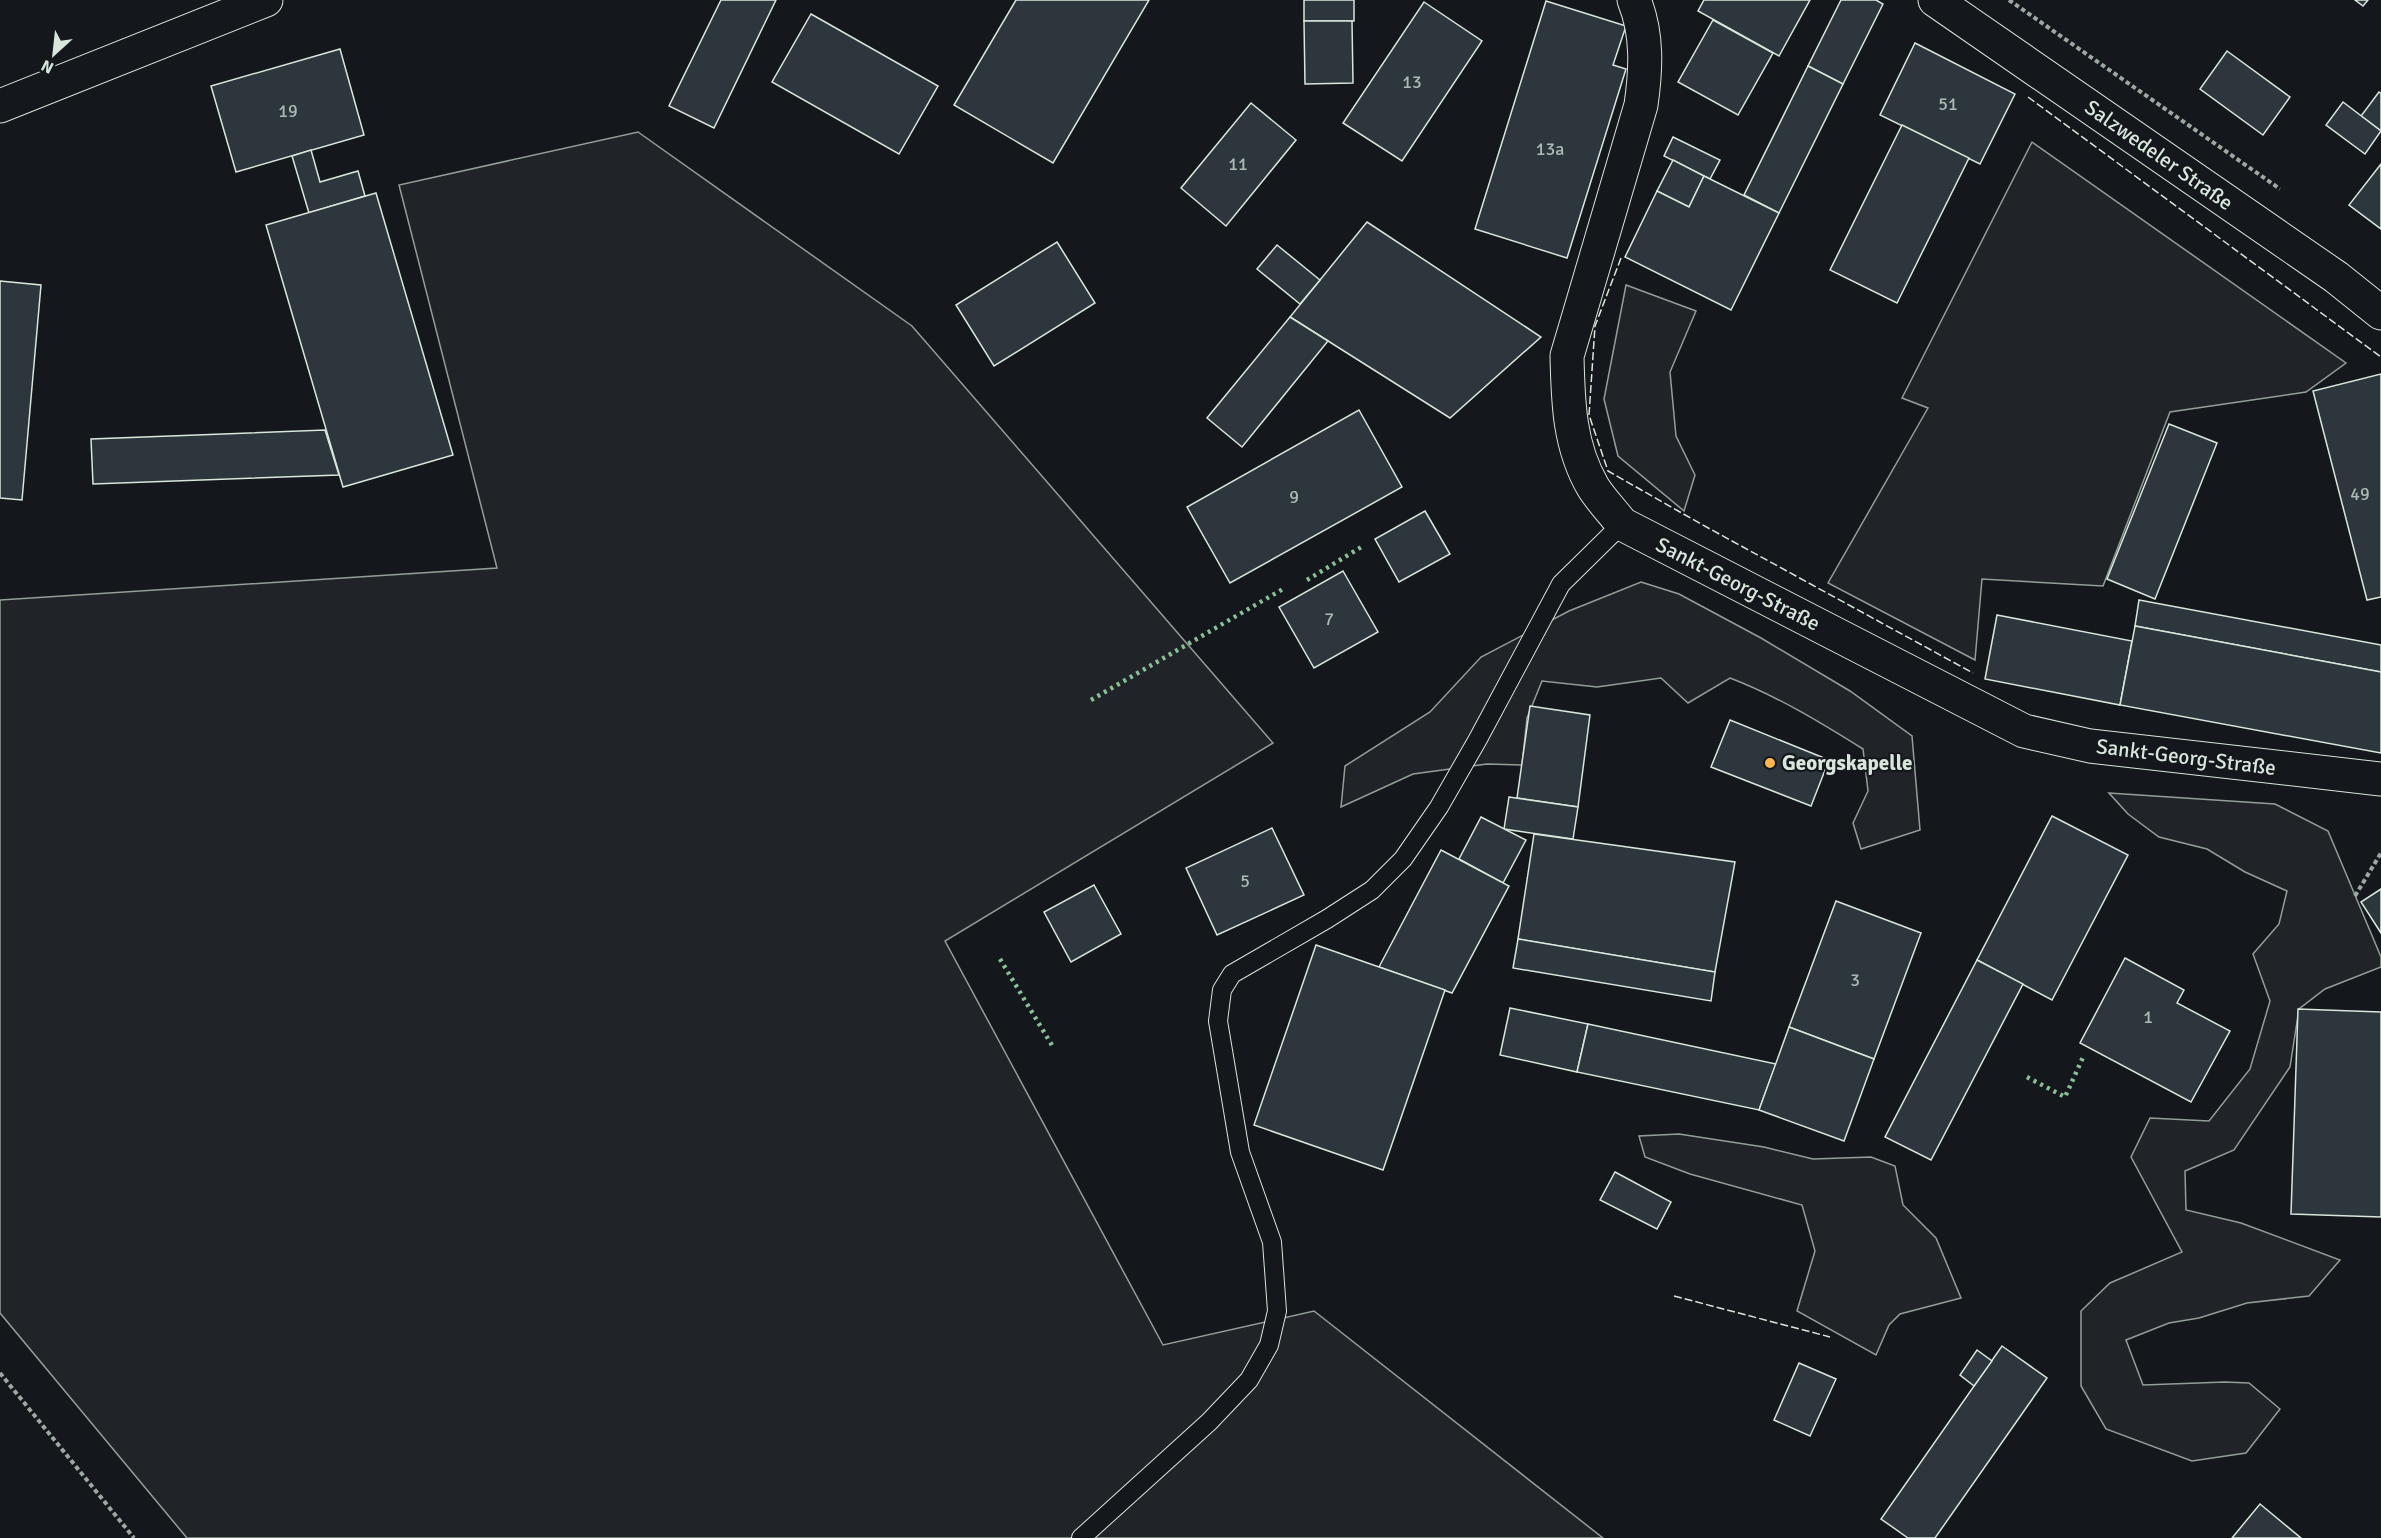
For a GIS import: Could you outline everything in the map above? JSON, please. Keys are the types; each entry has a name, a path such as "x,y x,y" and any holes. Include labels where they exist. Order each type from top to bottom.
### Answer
{"street":[{"path":"0,106 266,0"},
{"name":"Sankt-Georg-Straße","path":"1634,0 1642,18 1646,71 1641,105 1567,356 1568,398 1573,440 1593,487 1622,524 2024,731 2090,746 2381,779"},
{"name":"Salzwedeler Straße","path":"1935,0 2336,277 2381,313"}],"lane":[{"path":"1081,1538 1209,1422 1249,1380 1269,1345 1277,1311 1272,1242 1240,1152 1218,1022 1222,990 1232,974 1372,890 1403,859 1439,807 1473,749 1561,584 1622,524"}],"path":[{"path":"2009,0 2281,189"},
{"path":"2355,896 2381,853"},
{"path":"0,1373 134,1538"}],"shaded area":[{"path":"638,132 912,326 1273,743 945,941 1163,1345 1314,1311 1603,1538 187,1538 0,1313 0,600 497,568 399,185"},
{"path":"2032,142 2346,363 2306,392 2170,412 2103,586 1982,579 1975,660 1828,583 1928,408 1902,398"},
{"path":"1626,285 1696,311 1670,372 1676,436 1695,475 1684,511 1618,456 1604,399"},
{"path":"1641,582 1679,594 1761,638 1850,691 1912,736 1920,830 1861,849 1853,823 1868,791 1863,749 1781,701 1730,678 1688,703 1661,678 1597,687 1542,681 1527,718 1522,765 1487,764 1413,774 1341,807 1345,766 1430,712 1481,657 1569,611"},
{"path":"2109,793 2275,804 2328,831 2381,957 2381,967 2325,989 2299,1009 2290,1067 2234,1150 2185,1171 2186,1210 2241,1223 2340,1260 2309,1296 2247,1303 2199,1318 2169,1323 2126,1340 2143,1385 2249,1383 2280,1409 2246,1453 2192,1461 2106,1429 2081,1386 2081,1311 2110,1283 2182,1252 2131,1157 2150,1118 2209,1121 2250,1069 2270,1001 2253,954 2279,924 2287,891 2245,872 2207,849 2159,837 2128,814"},
{"path":"1679,1134 1764,1147 1813,1159 1871,1157 1895,1166 1903,1205 1936,1238 1961,1298 1900,1314 1889,1325 1876,1355 1797,1311 1815,1251 1802,1205 1690,1174 1645,1157 1639,1136"}],"building":[{"path":"721,0 776,0 714,128 669,106"},
{"path":"1016,0 1149,0 1053,163 954,105"},
{"path":"1304,0 1354,0 1354,21 1304,21"},
{"path":"1704,0 1810,0 1779,56 1698,11"},
{"path":"1841,0 1876,0 1883,4 1843,84 1808,66"},
{"path":"2355,0 2368,0 2363,6"},
{"path":"1546,1 1626,26 1613,65 1626,69 1567,258 1475,229"},
{"path":"1424,2 1482,41 1402,161 1343,123"},
{"path":"811,14 938,86 899,154 772,82"},
{"path":"1713,20 1773,53 1738,115 1678,82"},
{"path":"1304,21 1352,21 1353,83 1305,84"},
{"path":"1915,43 2015,94 1980,164 1880,115"},
{"path":"340,49 364,135 236,172 211,86"},
{"path":"2227,51 2290,97 2263,135 2200,89"},
{"path":"1808,66 1843,84 1779,213 1744,195"},
{"path":"2379,92 2381,93 2381,131 2361,116"},
{"path":"2343,102 2381,131 2365,154 2326,125"},
{"path":"1251,103 1296,140 1226,226 1181,188"},
{"path":"1902,125 1969,158 1897,303 1830,270"},
{"path":"1673,137 1720,160 1710,179 1664,156"},
{"path":"311,150 320,182 358,171 365,196 309,213 292,156"},
{"path":"1673,160 1704,176 1689,207 1657,191"},
{"path":"2381,164 2381,229 2349,205"},
{"path":"1704,176 1779,213 1731,310 1625,257 1657,191 1689,207"},
{"path":"376,193 453,455 343,487 266,225"},
{"path":"1367,222 1541,337 1450,418 1290,317"},
{"path":"1057,242 1095,303 994,366 956,305"},
{"path":"1277,245 1320,280 1300,304 1257,269"},
{"path":"0,281 41,285 22,500 0,498"},
{"path":"1290,317 1328,341 1242,447 1207,418"},
{"path":"2381,374 2381,597 2367,600 2313,391"},
{"path":"1359,410 1402,487 1230,583 1187,507"},
{"path":"2169,424 2217,443 2155,599 2107,579"},
{"path":"325,430 339,475 93,484 91,439"},
{"path":"1425,511 1450,554 1399,582 1375,539"},
{"path":"1343,571 1378,632 1314,668 1279,607"},
{"path":"2139,600 2381,645 2381,672 2135,626"},
{"path":"1997,615 2132,641 2120,705 1985,679"},
{"path":"2135,626 2381,672 2381,753 2120,705"},
{"path":"1530,706 1590,715 1578,807 1517,798"},
{"name":"Georgskapelle","path":"1730,720 1829,760 1811,806 1711,767"},
{"path":"1509,797 1578,807 1573,839 1504,829"},
{"path":"2052,816 2128,855 2052,1000 1977,960"},
{"path":"1481,817 1526,840 1503,883 1459,859"},
{"path":"1272,828 1304,895 1217,935 1186,868"},
{"path":"1534,834 1735,862 1715,972 1518,939"},
{"path":"1441,850 1509,886 1452,993 1379,967"},
{"path":"1094,885 1121,934 1071,962 1044,912"},
{"path":"2381,889 2381,933 2361,902"},
{"path":"1836,901 1921,933 1874,1059 1789,1027"},
{"path":"1518,939 1715,972 1711,1001 1513,968"},
{"path":"1316,945 1445,990 1383,1170 1254,1125"},
{"path":"2125,958 2184,990 2177,1003 2230,1031 2191,1102 2080,1043"},
{"path":"1977,960 2023,984 1931,1160 1885,1137"},
{"path":"1510,1008 1588,1024 1577,1072 1500,1055"},
{"path":"2298,1009 2381,1012 2381,1217 2291,1214"},
{"path":"1588,1024 1776,1064 1759,1110 1577,1072"},
{"path":"1789,1027 1874,1059 1844,1141 1759,1110"},
{"path":"1615,1172 1671,1202 1657,1229 1600,1200"},
{"path":"2002,1346 2047,1378 1935,1538 1908,1538 1881,1519"},
{"path":"1977,1350 1992,1361 1974,1386 1960,1375"},
{"path":"1799,1363 1836,1379 1810,1436 1774,1420"},
{"path":"2260,1504 2301,1538 2232,1538"}],"hedge":[{"path":"1307,580 1363,546"},
{"path":"1091,700 1283,589"},
{"path":"1000,959 1053,1047"},
{"path":"2027,1077 2065,1097 2084,1055"}],"fence":[{"path":"2028,97 2381,357"},
{"path":"1621,258 1595,326 1589,415 1608,471 1973,673"},
{"path":"1674,1296 1830,1337"}],"place":[{"name":"Georgskapelle","path":"1770,763"}]}
